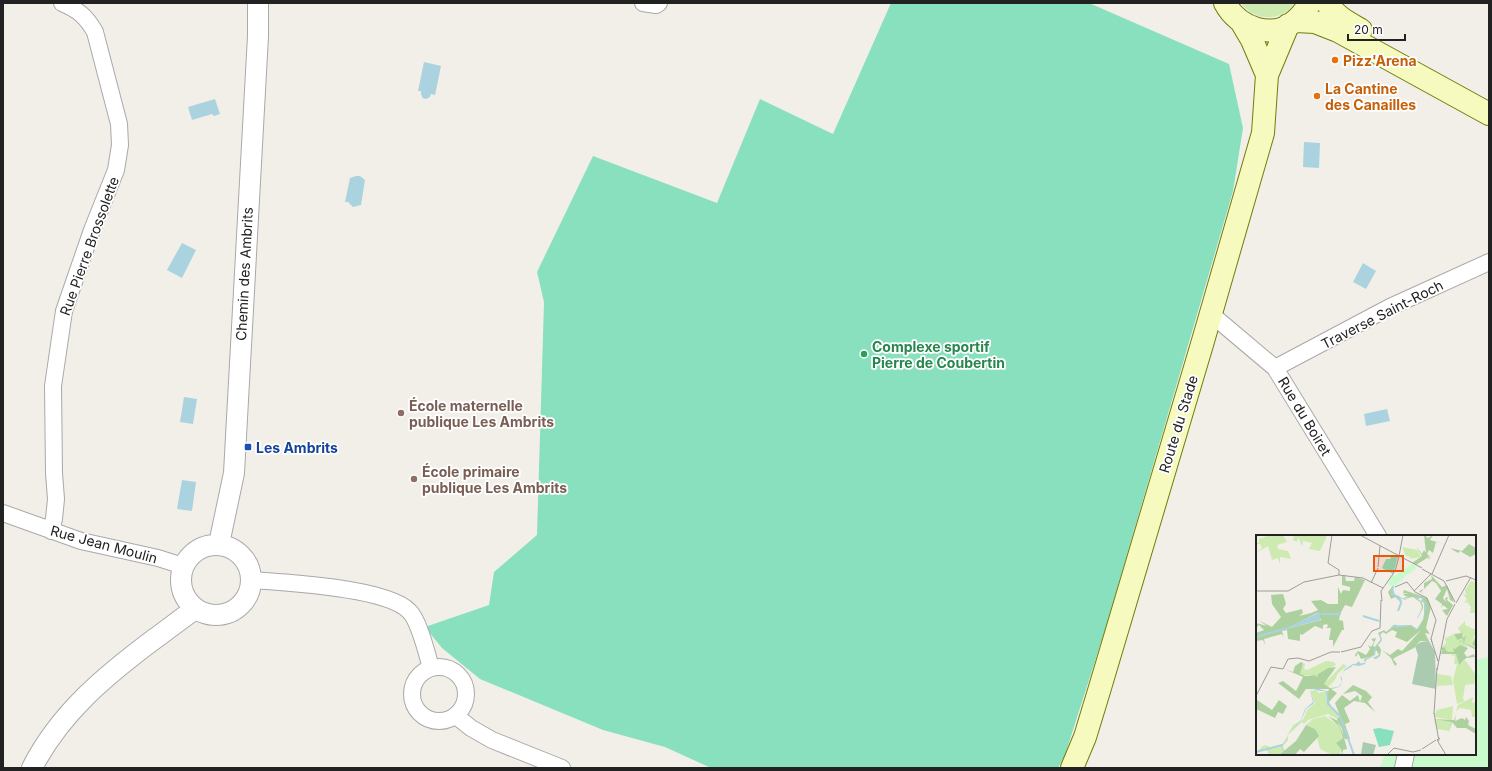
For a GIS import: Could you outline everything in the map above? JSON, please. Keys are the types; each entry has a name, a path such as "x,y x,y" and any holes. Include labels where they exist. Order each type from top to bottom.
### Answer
{"main road":[{"path":"1225,3 1232,15 1242,23 1253,28 1277,30 1292,23 1315,22 1338,31 1489,114"},
{"name":"Route du Stade","path":"1072,768 1085,737 1099,691 1263,133 1268,75 1292,23 1304,12 1310,3"},
{"path":"1326,3 1344,20 1489,104"},
{"name":"Route du Stade","path":"1242,23 1252,40 1268,75"}],"street":[{"name":"Rue Pierre Brossolette","path":"51,531 56,499 54,473 53,386 64,311 92,230 116,170 120,145 119,124 94,32 88,20 76,9 62,3"},
{"name":"Chemin des Ambrits","path":"219,544 234,474 258,36 258,3"},
{"path":"644,3 656,5 659,3"},
{"name":"Traverse Saint-Roch","path":"1275,368 1390,307 1489,262"},
{"name":"Rue du Boiret","path":"1211,314 1275,368 1377,535"},
{"name":"Rue Jean Moulin","path":"3,513 51,531 72,536 82,541 158,558 183,566"},
{"path":"219,544 238,552 250,569 251,580 249,591 244,601 236,608 226,613 214,615 195,609 186,598 181,588 180,577 183,566 192,553 205,546 219,544"},
{"path":"251,580 324,587 373,594 396,603 410,611 420,634 431,668"},
{"path":"32,768 39,754 84,697 110,673 195,609"},
{"path":"442,667 452,670 461,676 466,686 467,697 464,707 456,716 436,722 423,716 416,709 412,700 412,690 416,680 422,673 431,668 442,667"},
{"path":"456,716 471,728 492,740 562,768"},
{"path":"1403,768 1406,755"}],"green space":[{"name":"Complexe sportif Pierre de Coubertin","path":"891,3 1089,3 1229,64 1243,128 1233,191 1105,630 1065,755 1058,768 711,768 665,747 603,730 480,679 442,648 425,627 489,605 494,572 537,535 544,302 537,272 593,156 717,203 760,99 833,134"},
{"path":"1241,3 1294,3 1282,14 1275,17 1268,17 1253,13 1246,9"},
{"path":"1489,657 1489,768 1380,768 1385,755 1476,755 1476,660"}],"water":[{"path":"424,62 441,66 435,95 431,94 430,97 426,99 422,96 421,91 418,91"},
{"path":"215,99 220,114 214,116 212,114 192,120 188,107"},
{"path":"1304,142 1320,143 1319,168 1303,167"},
{"path":"360,176 365,180 361,205 353,207 348,202 345,202 350,178"},
{"path":"182,243 196,250 182,278 167,270"},
{"path":"1363,263 1376,271 1366,289 1353,282"},
{"path":"184,397 197,399 193,424 180,422"},
{"path":"1387,409 1390,421 1366,426 1364,414"},
{"path":"182,480 196,482 192,511 177,509"}],"place":[{"name":"Pizz'Arena","path":"1335,60"},
{"name":"La Cantine des Canailles","path":"1317,96"},
{"name":"Complexe sportif Pierre de Coubertin","path":"864,354"},
{"name":"École maternelle publique Les Ambrits","path":"401,413"},
{"name":"Les Ambrits","path":"248,447"},
{"name":"École primaire publique Les Ambrits","path":"414,479"}]}
